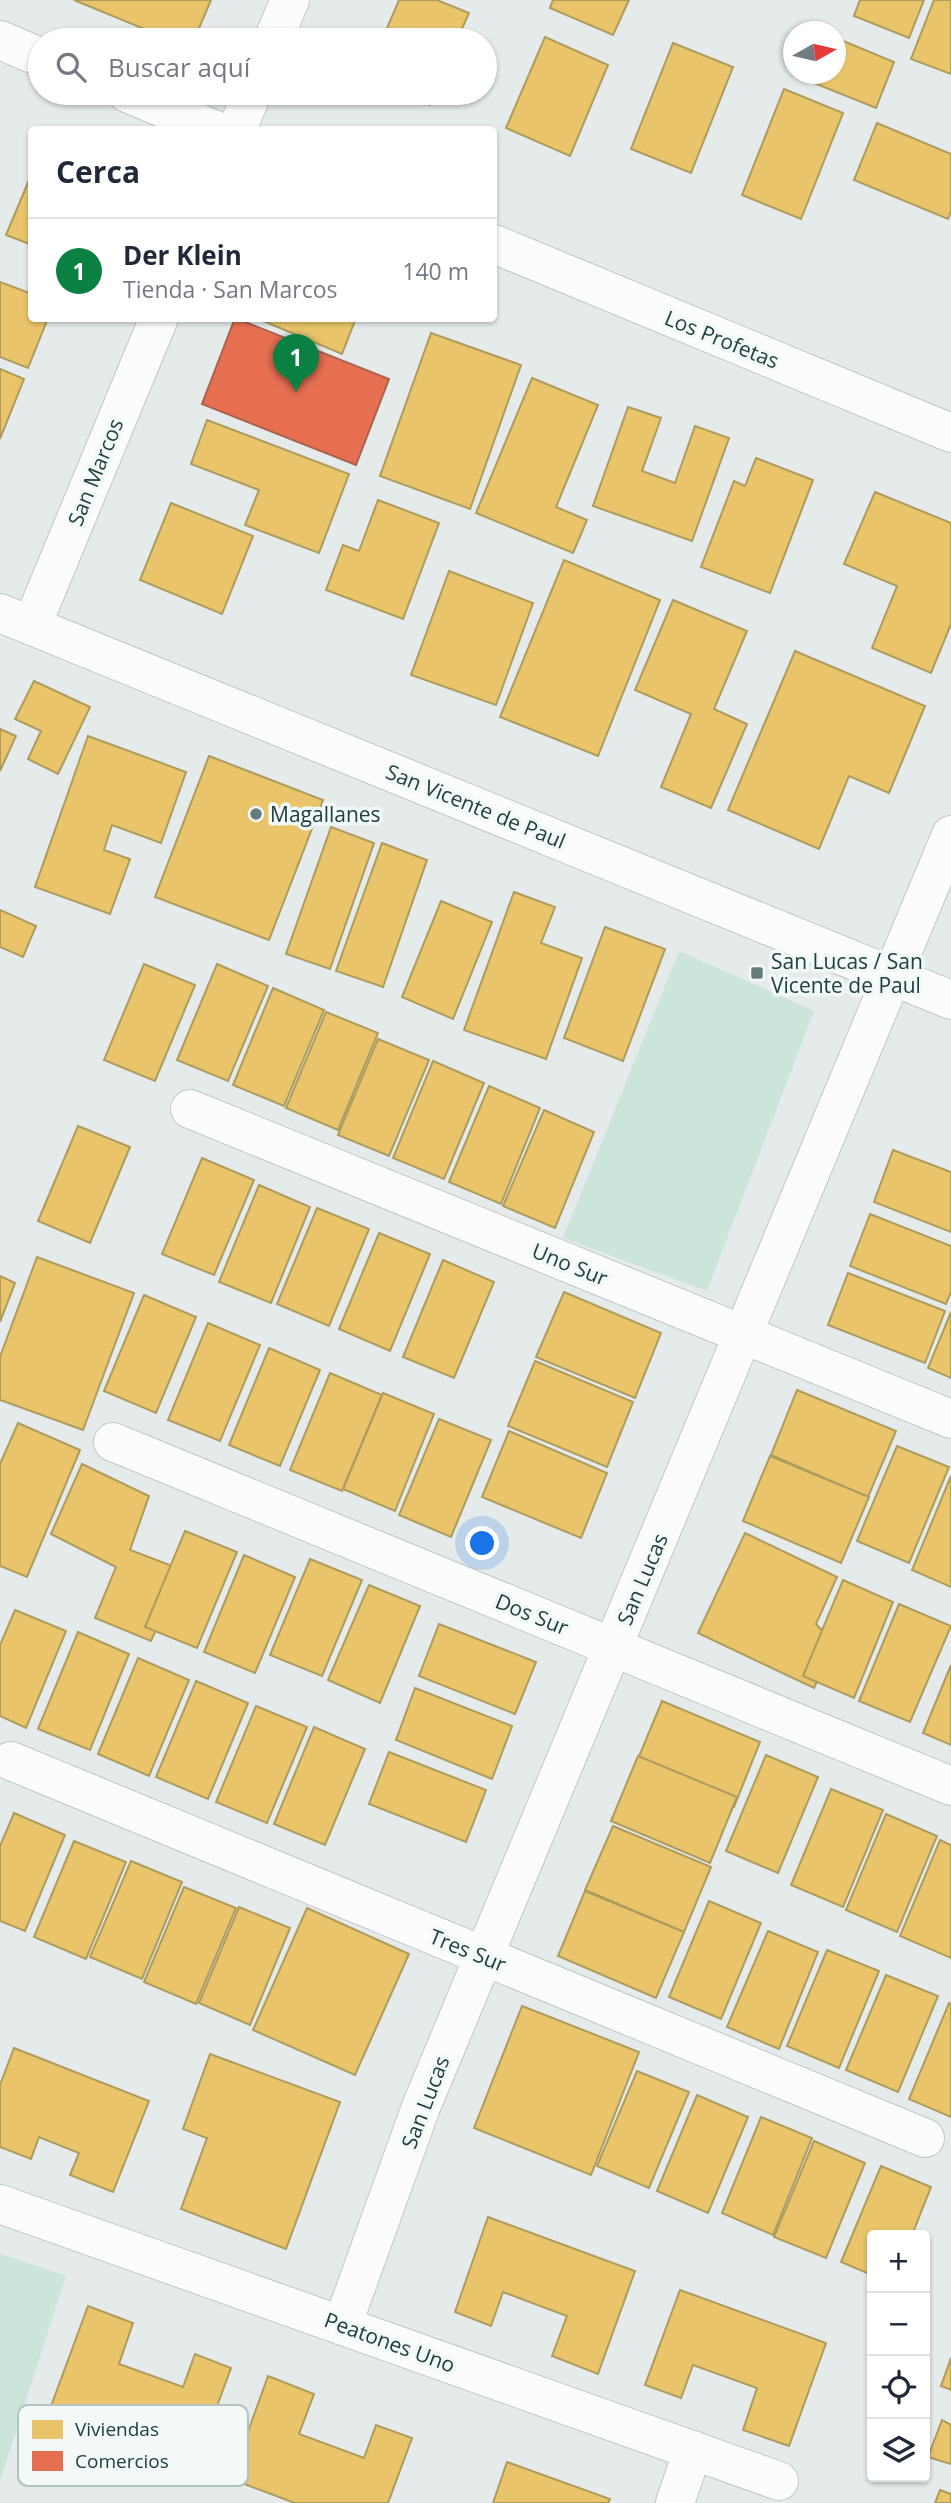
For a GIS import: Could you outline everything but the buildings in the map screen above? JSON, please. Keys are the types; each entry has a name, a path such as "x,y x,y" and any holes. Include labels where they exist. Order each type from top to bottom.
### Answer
{"street":[{"path":"279,28 290,0"},
{"path":"0,40 28,52"},
{"path":"156,105 205,126"},
{"path":"239,126 247,105"},
{"name":"Los Profetas","path":"497,245 951,433"},
{"name":"San Marcos","path":"16,619 157,322"},
{"name":"San Vicente de Paul","path":"16,619 951,1000"},
{"name":"San Lucas","path":"342,2326 421,2107 951,835"},
{"name":"Uno Sur","path":"190,1109 951,1419"},
{"name":"Dos Sur","path":"113,1442 951,1786"},
{"name":"Tres Sur","path":"11,1760 925,2138"},
{"name":"Peatones Uno","path":"0,2204 779,2481"},
{"path":"675,2503 693,2450"}],"green space":[{"path":"679,951 814,1011 707,1291 563,1238"},
{"path":"0,2254 66,2276 24,2405 18,2405 18,2425 0,2481"}],"place":[{"name":"Der Klein","path":"296,392"},
{"name":"Magallanes","path":"256,814"},
{"name":"San Lucas / San Vicente de Paul","path":"757,973"}]}
